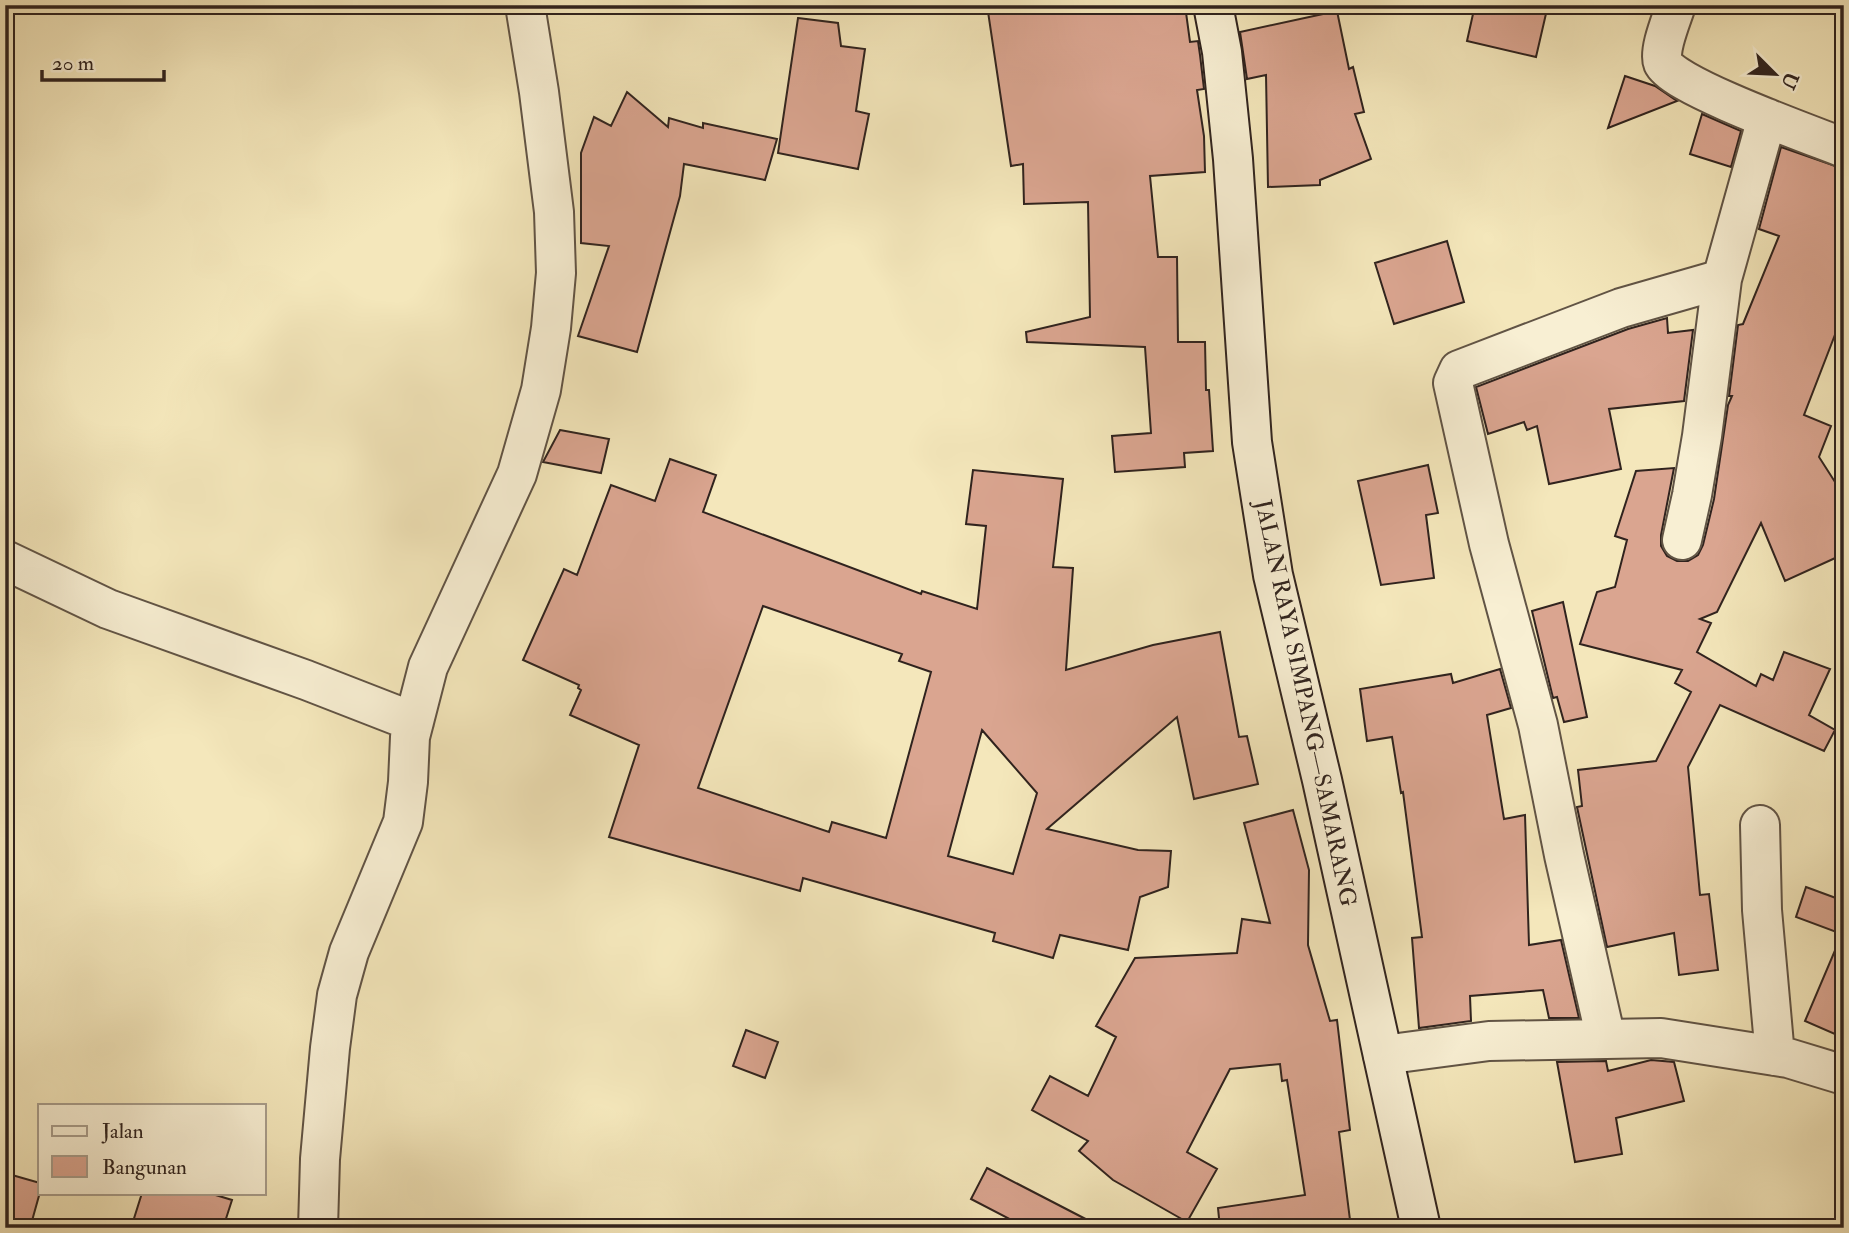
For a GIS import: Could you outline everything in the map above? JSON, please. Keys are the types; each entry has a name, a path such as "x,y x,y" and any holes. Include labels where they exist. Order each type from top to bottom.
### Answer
{"street":[{"path":"318,1228 320,1159 337,995 349,952 403,822 410,737 428,667 517,474 541,390 556,273 554,212 525,5"},
{"name":"JALAN RAYA SIMPANG—SAMARANG","path":"1213,5 1222,52 1231,146 1251,442 1273,575 1322,780 1421,1228"},
{"path":"1676,5 1662,51 1662,61 1670,73 1767,118 1844,148"},
{"path":"1682,540 1702,436 1722,279 1767,118"},
{"path":"1606,1039 1564,855 1538,725 1489,544 1453,383 1459,370 1491,357 1621,308 1722,279"},
{"path":"5,560 108,609 414,722"},
{"path":"1760,825 1762,909 1775,1056"},
{"path":"1383,1055 1489,1041 1661,1038 1788,1058 1844,1075"}],"building":[{"path":"987,5 1185,5 1190,42 1198,41 1200,55 1204,89 1197,90 1204,136 1205,172 1150,176 1158,257 1177,257 1178,342 1205,342 1206,390 1209,390 1213,451 1184,453 1185,467 1115,472 1112,436 1151,433 1145,347 1027,342 1026,332 1090,317 1088,202 1024,204 1023,164 1011,166"},
{"path":"1475,5 1548,5 1536,57 1467,41"},
{"path":"1337,11 1349,69 1353,67 1364,112 1355,114 1371,159 1320,180 1320,185 1268,187 1266,75 1247,79 1240,32"},
{"path":"798,18 838,23 841,46 865,49 856,111 869,114 858,169 778,153"},
{"path":"1625,76 1655,86 1677,101 1608,128"},
{"path":"627,92 668,127 669,118 703,128 703,123 777,139 765,180 684,164 680,196 637,352 578,336 609,246 581,243 581,153 594,117 611,126"},
{"path":"1702,114 1741,131 1731,167 1690,154"},
{"path":"1781,147 1844,169 1844,327 1838,327 1804,415 1831,426 1819,457 1844,496 1844,554 1785,581 1761,523 1717,612 1700,619 1711,623 1697,652 1756,686 1761,674 1773,680 1784,652 1830,669 1809,715 1835,730 1824,751 1720,705 1688,767 1700,895 1709,894 1718,970 1679,975 1674,933 1607,947 1577,807 1582,806 1578,770 1656,761 1691,692 1675,683 1682,670 1580,644 1597,592 1615,587 1627,540 1615,536 1636,471 1674,468 1661,535 1661,546 1667,556 1677,561 1688,561 1698,555 1703,545 1714,499 1728,405 1732,396 1729,396 1738,325 1743,324 1779,236 1759,229"},
{"path":"1447,241 1464,302 1394,324 1375,263"},
{"path":"1667,318 1668,333 1693,330 1684,401 1609,409 1621,469 1549,484 1537,426 1527,430 1524,422 1488,434 1476,387 1628,329"},
{"path":"560,430 609,439 601,473 543,462"},
{"path":"670,459 716,475 703,512 921,594 922,591 977,609 986,526 966,524 973,470 1063,479 1053,567 1073,568 1066,670 1153,645 1220,632 1239,737 1247,736 1258,784 1194,799 1177,717 1047,829 1138,850 1171,851 1168,887 1140,897 1128,950 1060,935 1053,958 993,941 995,933 803,878 800,891 609,837 639,745 570,715 581,690 579,685 523,660 564,569 577,575 611,485 655,501","holes":["763,606 902,654 899,661 931,672 886,838 832,822 829,832 698,788","982,730 1037,793 1013,874 948,856"]},
{"path":"1428,465 1438,513 1426,515 1434,578 1381,585 1358,481"},
{"path":"1563,602 1587,717 1564,722 1557,697 1553,698 1532,611"},
{"path":"1500,669 1511,708 1487,715 1504,819 1525,815 1529,945 1561,940 1579,1018 1549,1018 1543,990 1470,996 1471,1021 1419,1028 1412,938 1422,937 1403,792 1401,793 1392,737 1367,741 1360,689 1451,674 1453,683"},
{"path":"1293,810 1309,870 1308,945 1330,1021 1337,1020 1350,1130 1339,1132 1351,1228 1220,1228 1218,1208 1305,1195 1287,1080 1282,1081 1280,1064 1230,1069 1187,1152 1217,1169 1187,1222 1113,1180 1079,1151 1088,1141 1032,1110 1050,1076 1088,1096 1116,1037 1096,1026 1135,958 1237,953 1242,919 1270,923 1244,823"},
{"path":"1806,887 1844,901 1844,1038 1805,1021 1842,934 1796,917"},
{"path":"746,1030 778,1042 765,1078 733,1066"},
{"path":"1651,1060 1674,1062 1684,1101 1616,1118 1622,1154 1575,1162 1557,1062 1606,1061 1608,1071"},
{"path":"987,1168 1103,1228 1027,1228 971,1199"},
{"path":"5,1173 38,1182 39,1194 30,1228 5,1228"},
{"path":"142,1194 212,1194 232,1200 223,1228 131,1228"}]}
